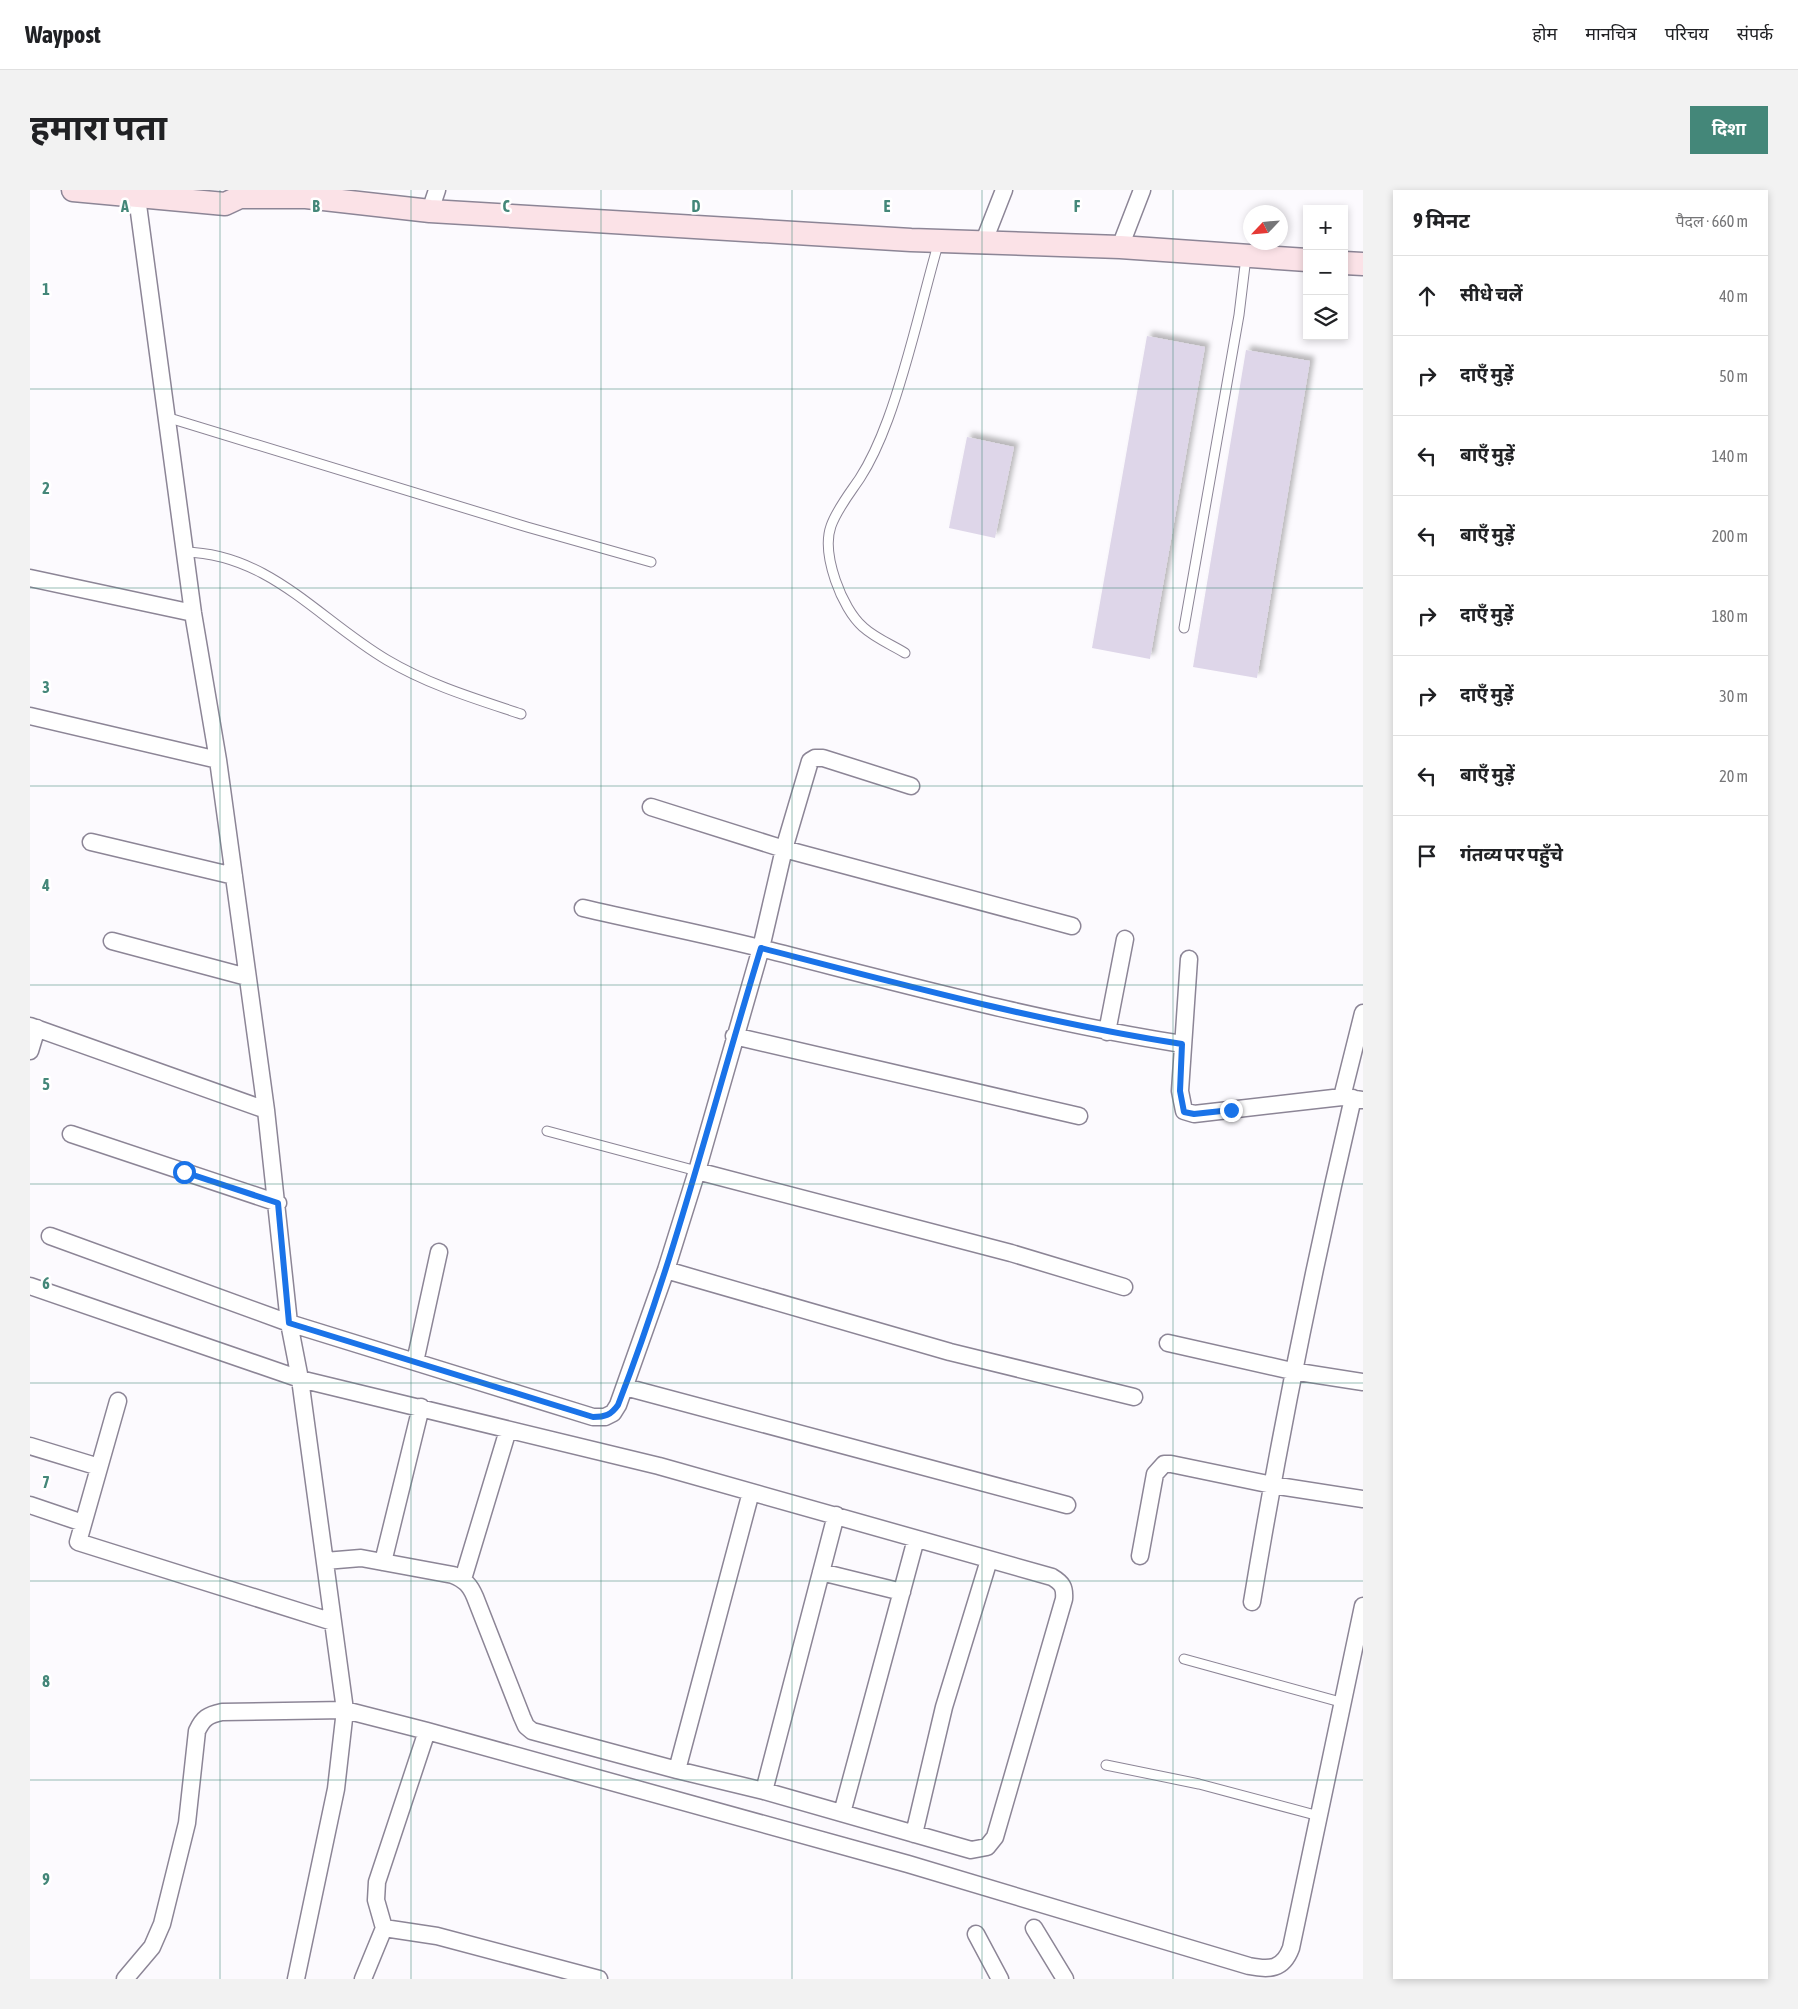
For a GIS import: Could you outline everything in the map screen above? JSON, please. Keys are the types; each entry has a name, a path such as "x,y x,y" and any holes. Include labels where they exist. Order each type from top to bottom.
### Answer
{"street":[{"path":"73,190 136,193 225,204 234,193 307,194 433,200 939,240 1120,247 1303,260"},
{"path":"984,241 1004,190"},
{"path":"1120,247 1142,190"},
{"path":"136,193 193,613 218,760 248,977 278,1203 289,1323 300,1379 345,1710 336,1789 296,1979"},
{"path":"1348,263 1363,264"},
{"path":"30,578 193,613"},
{"path":"30,716 218,760"},
{"path":"50,1236 289,1323 593,1417 605,1417 613,1413 625,1388 666,1270 697,1171 734,1036 761,948 784,849 810,761 815,758 823,758 911,786"},
{"path":"651,807 784,849 1072,926"},
{"path":"91,842 234,876"},
{"path":"583,908 761,948 1022,1014 1107,1032 1182,1044"},
{"path":"1107,1032 1125,939"},
{"path":"112,941 248,977"},
{"path":"1189,959 1180,1091 1184,1112 1194,1114 1357,1098"},
{"path":"1252,1602 1292,1371 1315,1260 1357,1098 1363,1013"},
{"path":"30,1051 33,1027 266,1110"},
{"path":"734,1036 1079,1116"},
{"path":"70,1134 278,1203"},
{"path":"697,1171 1011,1253 1124,1287"},
{"path":"415,1362 439,1252"},
{"path":"666,1270 950,1352 1134,1398"},
{"path":"30,1286 300,1379 659,1466 989,1560 1060,1582 1064,1589 1064,1598 993,1843 987,1847 971,1850 764,1791 541,1734 526,1726 475,1597 470,1586 463,1579 453,1575 361,1558 325,1561"},
{"path":"1168,1343 1292,1371 1363,1382"},
{"path":"625,1388 1067,1505"},
{"path":"118,1401 78,1542 333,1622"},
{"path":"383,1562 421,1407"},
{"path":"463,1579 508,1430"},
{"path":"30,1446 99,1468"},
{"path":"1140,1556 1155,1474 1164,1464 1272,1485 1363,1499"},
{"path":"677,1770 751,1492"},
{"path":"30,1505 83,1523"},
{"path":"764,1791 836,1515"},
{"path":"842,1813 916,1539"},
{"path":"914,1834 944,1707 989,1560"},
{"path":"821,1572 902,1592"},
{"path":"125,1979 152,1947 162,1924 187,1823 197,1731 201,1722 209,1715 222,1712 345,1710 427,1730 898,1862 1262,1968 1272,1969 1280,1966 1288,1958 1344,1703 1363,1606"},
{"path":"363,1979 384,1928 376,1900 377,1882 427,1730"},
{"path":"384,1928 437,1936 599,1979"},
{"path":"1034,1928 1065,1979"},
{"path":"976,1934 1000,1979"}],"lane":[{"path":"905,653 864,628 853,617 836,580 830,561 829,542 831,527 846,498 862,476 887,420 939,240"},
{"path":"1184,628 1239,315 1246,256"},
{"path":"166,417 527,527 651,562"},
{"path":"185,552 208,553 250,566 280,583 386,660 455,692 521,714"},
{"path":"548,1132 697,1171"},
{"path":"1184,1658 1344,1703"},
{"path":"1106,1765 1199,1784 1319,1816"}],"building":[{"path":"1147,336 1205,347 1150,659 1092,648"},
{"path":"1246,350 1310,361 1257,678 1193,667"},
{"path":"967,437 1014,447 995,538 949,528"}],"route":[{"path":"184,1172 278,1203 289,1323 593,1417 605,1417 613,1413 618,1405 666,1270 697,1171 734,1036 761,948 1022,1014 1107,1032 1182,1044 1180,1091 1184,1112 1194,1114 1231,1110"}]}
